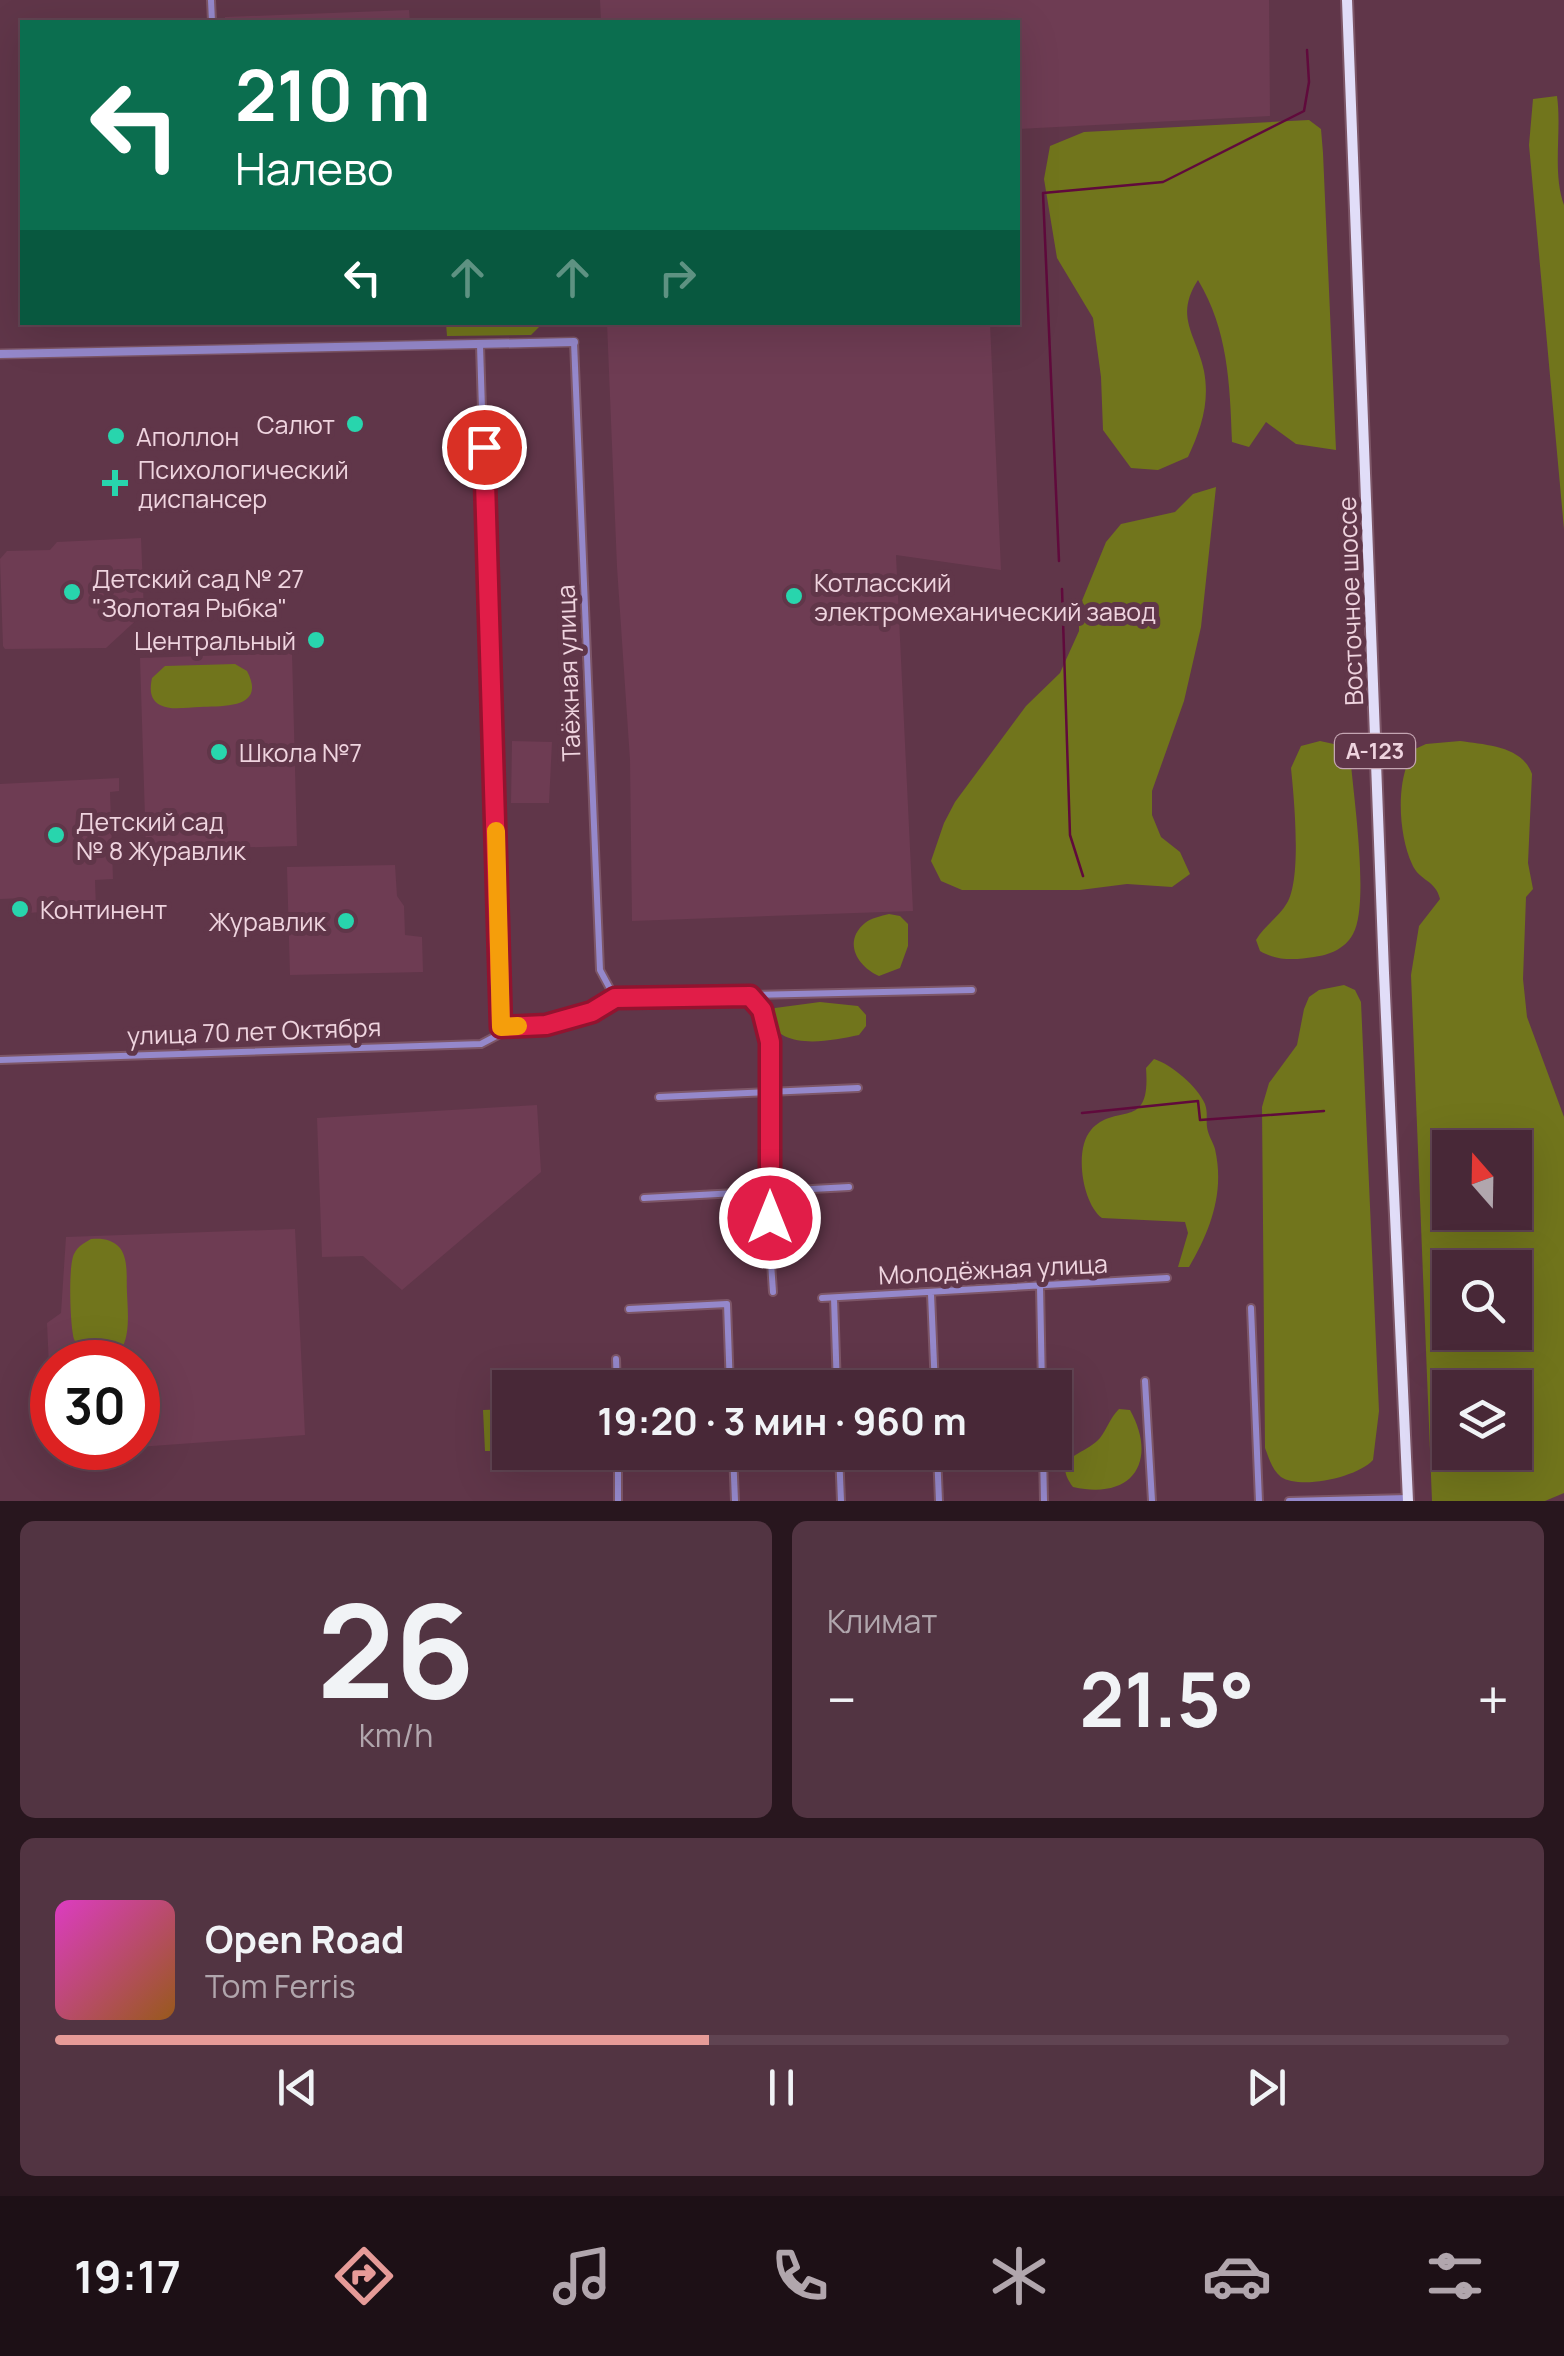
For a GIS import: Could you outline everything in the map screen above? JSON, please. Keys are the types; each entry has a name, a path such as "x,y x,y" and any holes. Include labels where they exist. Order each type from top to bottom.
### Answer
{"main road":[{"name":"Восточное шоссе","path":"1347,0 1408,1500"}],"street":[{"path":"0,354 574,342"},
{"name":"Таёжная улица","path":"574,342 600,970 615,998"},
{"path":"480,344 501,1027"},
{"path":"615,998 972,990"},
{"path":"750,996 762,1010 768,1026 773,1292"},
{"name":"улица 70 лет Октября","path":"0,1060 481,1044 498,1035 501,1027 546,1025 592,1012 615,998"},
{"path":"659,1098 858,1088"},
{"path":"644,1198 770,1188 849,1187"},
{"name":"Молодёжная улица","path":"822,1298 1166,1278"},
{"path":"1040,1286 1042,1370"},
{"path":"931,1294 934,1370"},
{"path":"834,1298 836,1370"},
{"path":"629,1309 726,1304 729,1370"},
{"path":"1252,1308 1259,1501"},
{"path":"616,1359 616,1370"},
{"path":"1145,1381 1152,1501"},
{"path":"618,1470 618,1501"},
{"path":"734,1470 736,1501"},
{"path":"839,1470 840,1501"},
{"path":"938,1470 939,1501"},
{"path":"1043,1470 1044,1501"},
{"path":"1290,1501 1408,1500"}],"shaded area":[{"path":"600,0 1269,0 1270,116 1020,129 1020,20 601,20"},
{"path":"409,10 410,20 225,20"},
{"path":"1557,96 1559,179 1564,205 1564,529 1529,145 1533,99"},
{"path":"1309,120 1321,129 1323,153 1336,450 1296,444 1266,422 1249,447 1232,442 1221,338 1198,280 1187,315 1206,383 1197,436 1188,457 1158,470 1131,468 1103,430 1093,318 1057,258 1044,179 1050,146 1084,132"},
{"path":"446,325 541,325 531,335 447,336"},
{"path":"607,325 990,325 1001,570 896,555 913,911 632,921 630,760"},
{"path":"1216,487 1201,627 1184,701 1152,791 1152,815 1161,837 1180,852 1190,874 1172,887 1127,884 1080,890 962,890 941,881 931,861 944,823 955,802 1026,706 1060,673 1079,631 1079,608 1106,542 1121,524 1175,512 1193,494"},
{"name":"Детский сад № 27 \"Золотая Рыбка\"","path":"141,538 144,613 106,648 5,649 0,559 7,551 50,550 57,542"},
{"name":"Школа №7","path":"292,653 297,846 146,850 140,658"},
{"path":"235,664 247,671 252,683 251,693 240,703 174,708 156,703 152,696 152,678 165,666"},
{"path":"512,741 552,742 549,803 511,803"},
{"path":"1320,741 1343,746 1350,754 1360,874 1358,919 1350,939 1336,950 1307,958 1280,958 1260,951 1256,940 1284,908 1292,891 1296,837 1291,768 1301,746"},
{"path":"1460,741 1502,748 1520,758 1532,774 1528,863 1533,889 1526,897 1523,979 1527,1017 1564,1117 1564,1493 1545,1501 1432,1501 1411,975 1419,926 1440,899 1412,864 1404,837 1404,774 1415,749"},
{"name":"Детский сад № 8 Журавлик","path":"119,778 119,791 110,792 113,879 95,880 96,909 26,913 25,898 0,899 0,784"},
{"name":"Журавлик","path":"395,865 397,896 404,906 405,935 422,937 423,972 290,975 287,867"},
{"path":"889,914 900,916 908,924 908,946 900,968 879,976 859,960 855,938 867,921"},
{"path":"1344,985 1355,990 1361,1002 1379,1411 1373,1460 1366,1466 1315,1482 1290,1481 1278,1474 1265,1448 1262,1107 1269,1083 1297,1045 1309,997 1319,990"},
{"path":"820,1002 858,1006 866,1015 866,1026 859,1035 807,1041 783,1035 767,1016 775,1008"},
{"path":"1154,1059 1183,1077 1201,1097 1218,1165 1214,1211 1189,1267 1178,1267 1188,1233 1185,1222 1102,1218 1085,1189 1082,1162 1086,1139 1101,1122 1138,1109 1146,1088 1146,1068"},
{"path":"537,1105 541,1172 402,1290 363,1256 322,1257 317,1118"},
{"path":"295,1229 305,1435 160,1445 160,1340 48,1340 47,1323 61,1313 66,1237"},
{"path":"103,1239 114,1243 123,1253 128,1314 125,1340 74,1339 72,1261 84,1243"},
{"path":"1119,1409 1130,1410 1138,1428 1140,1459 1135,1472 1112,1488 1073,1487 1065,1470 1072,1470 1072,1458 1100,1438"},
{"path":"483,1410 492,1410 492,1451 485,1451"}],"waterway":[{"path":"1059,561 1043,193 1163,182 1304,111 1309,82 1307,50"},
{"path":"1062,589 1070,835 1083,876"},
{"path":"1082,1113 1198,1101 1200,1120 1324,1111"}],"slow traffic":[{"path":"496,831 501,1027 518,1026"}],"place":[{"name":"Салют","path":"355,424"},
{"name":"Аполлон","path":"116,436"},
{"name":"Психологический диспансер","path":"115,483"},
{"name":"Детский сад № 27 \"Золотая Рыбка\"","path":"72,592"},
{"name":"Котласский электромеханический завод","path":"794,596"},
{"name":"Центральный","path":"316,640"},
{"name":"Школа №7","path":"219,752"},
{"name":"Детский сад № 8 Журавлик","path":"56,835"},
{"name":"Континент","path":"20,909"},
{"name":"Журавлик","path":"346,921"}],"route":[{"path":"484,447 501,1027 546,1025 592,1012 615,998 750,996 762,1010 770,1042 770,1218"}]}
